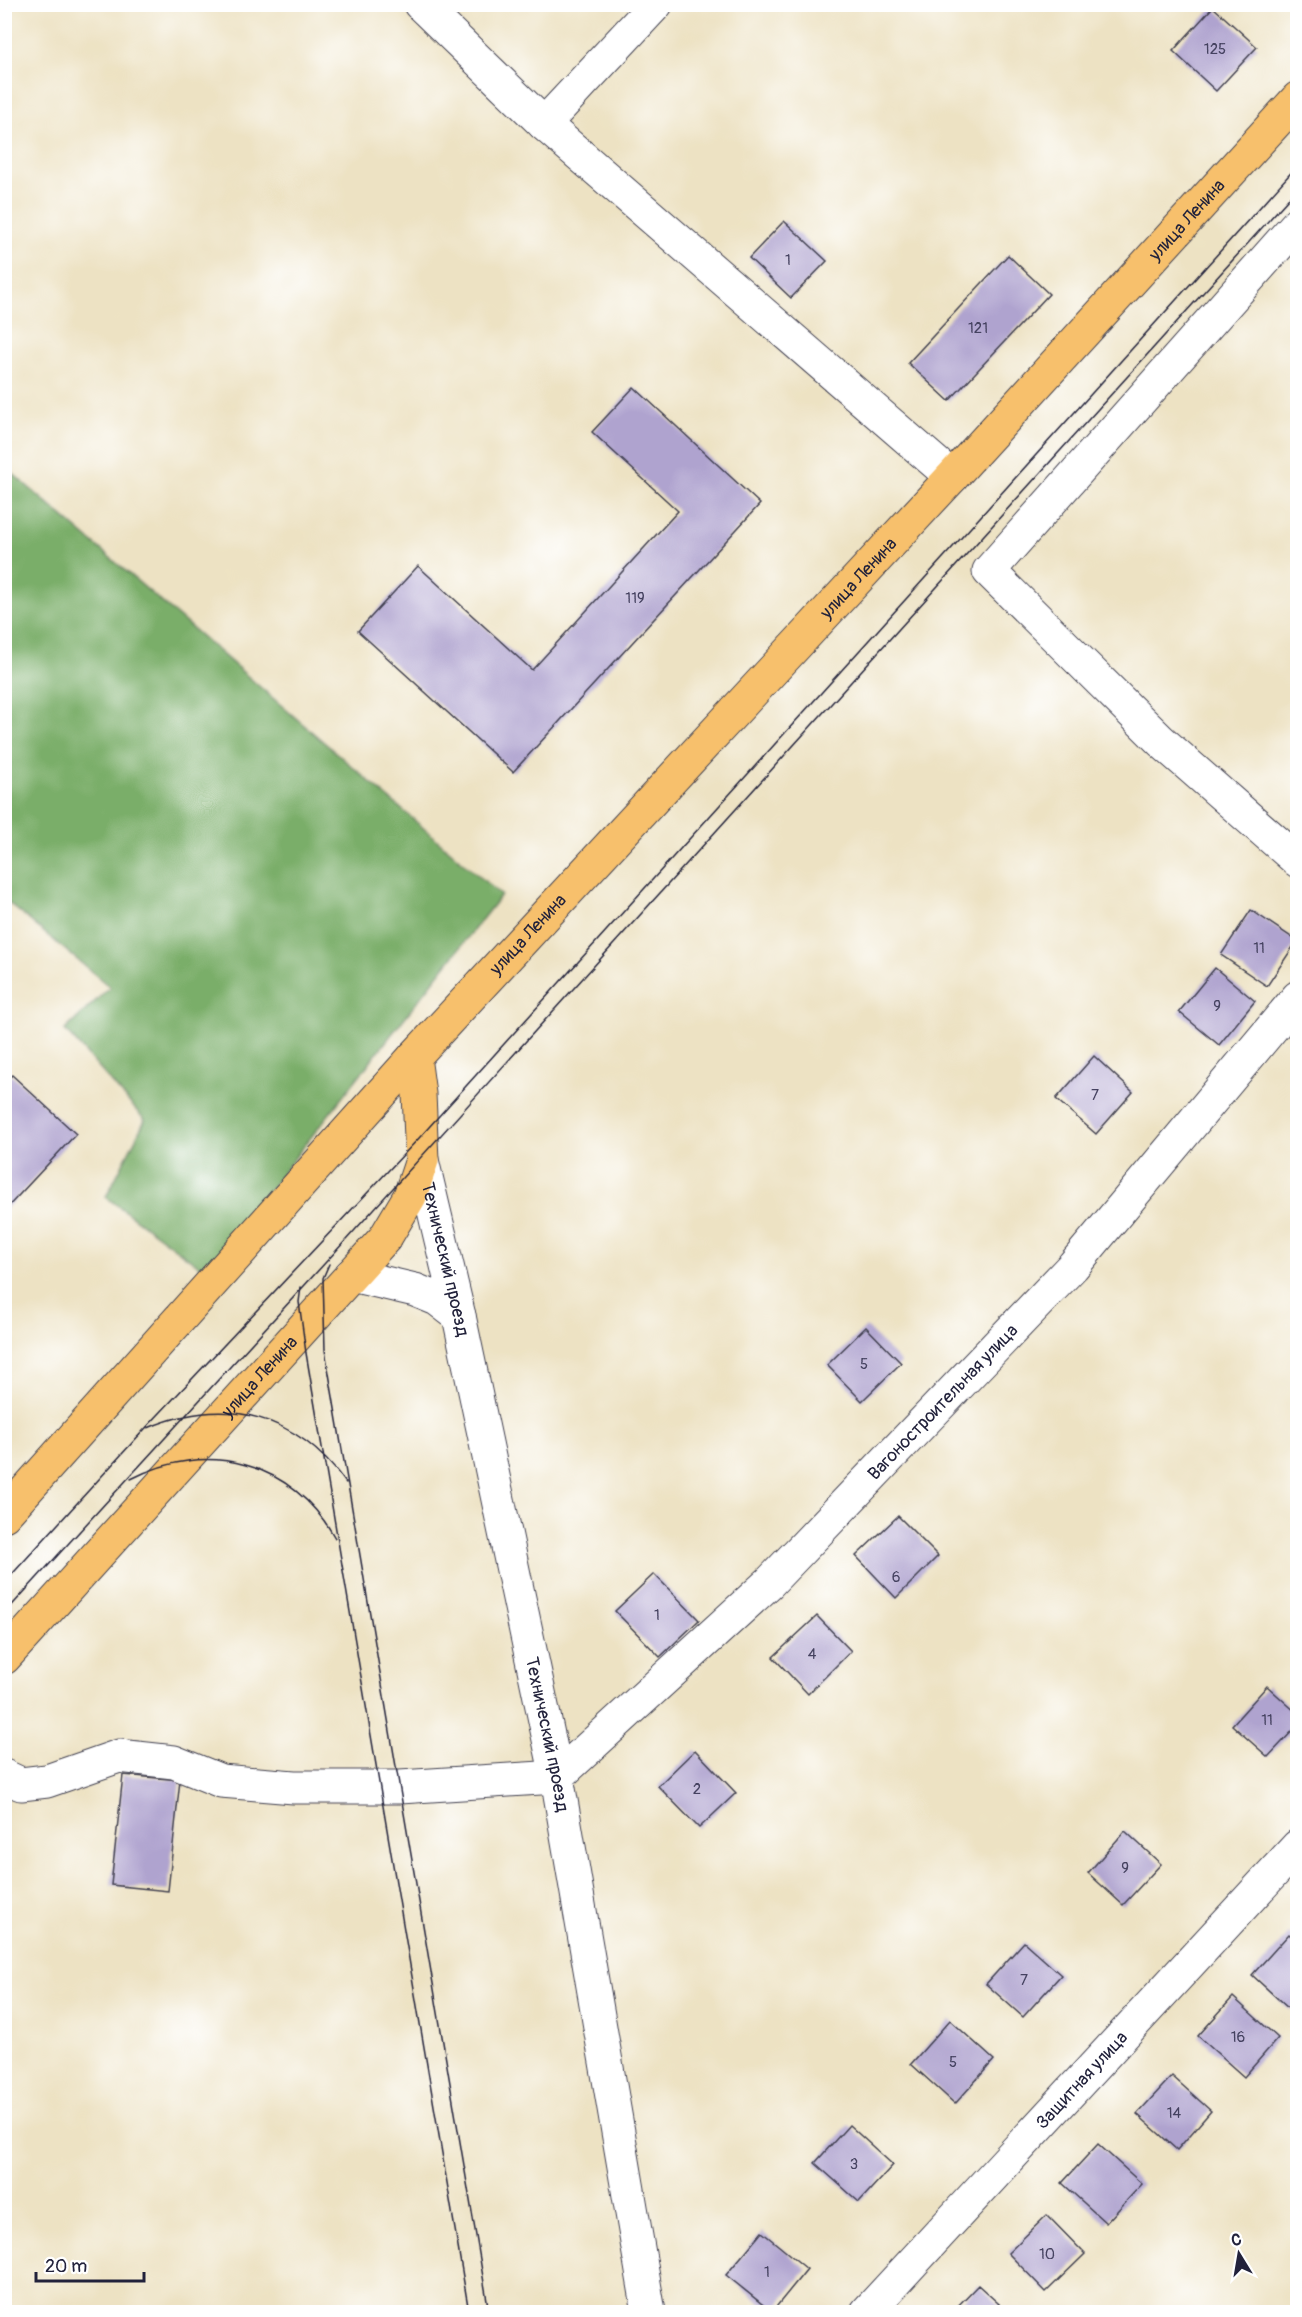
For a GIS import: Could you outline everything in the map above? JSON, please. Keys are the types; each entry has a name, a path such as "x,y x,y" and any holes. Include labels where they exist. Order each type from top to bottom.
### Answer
{"main road":[{"name":"улица Ленина","path":"4,1515 414,1057 952,477 1298,98"},
{"name":"улица Ленина","path":"4,1658 385,1238 410,1196 422,1160 419,1094 414,1057"}],"street":[{"path":"420,4 544,124 952,477"},
{"path":"544,124 656,4"},
{"path":"1298,224 989,571 1161,741 1298,861"},
{"name":"Вагоностроительная улица","path":"557,1777 769,1583 1073,1266 1298,997"},
{"name":"Технический проезд","path":"422,1160 459,1316 557,1777 649,2313"},
{"path":"351,1275 415,1290 437,1299 459,1316"},
{"path":"4,1776 21,1784 47,1781 119,1756 174,1762 222,1781 294,1787 400,1787 557,1777"},
{"name":"Защитная улица","path":"867,2313 1298,1846"}],"green space":[{"path":"4,466 501,895 206,1271 106,1197 145,1120 65,1030 110,987 5,900"}],"building":[{"path":"1213,7 1257,47 1216,91 1173,51"},
{"path":"784,221 827,261 791,298 749,258"},
{"path":"1008,255 1049,294 949,401 908,363"},
{"path":"634,387 760,504 513,772 358,631 418,566 532,670 678,511 592,432"},
{"path":"1251,910 1297,941 1267,986 1221,955"},
{"path":"1215,968 1255,1001 1219,1045 1179,1012"},
{"path":"1094,1056 1133,1092 1096,1134 1056,1099"},
{"path":"12,1075 76,1134 4,1211 4,1083"},
{"path":"866,1327 901,1363 862,1401 827,1365"},
{"path":"898,1516 938,1556 896,1598 856,1556"},
{"path":"654,1574 699,1620 660,1657 615,1611"},
{"path":"817,1616 851,1651 808,1694 773,1657"},
{"path":"1267,1686 1298,1714 1298,1725 1268,1757 1232,1725"},
{"path":"695,1750 736,1793 699,1828 658,1786"},
{"path":"123,1775 180,1780 168,1891 111,1885"},
{"path":"1125,1831 1161,1864 1123,1905 1088,1873"},
{"path":"1289,1934 1298,1942 1298,2001 1290,2010 1252,1975"},
{"path":"1024,1942 1061,1975 1023,2017 986,1984"},
{"path":"1233,1997 1278,2038 1244,2077 1198,2036"},
{"path":"950,2020 994,2060 955,2104 911,2064"},
{"path":"1172,2076 1211,2111 1177,2150 1137,2114"},
{"path":"849,2125 893,2165 859,2202 815,2163"},
{"path":"1098,2144 1142,2184 1106,2223 1062,2183"},
{"path":"1047,2215 1085,2254 1046,2292 1008,2253"},
{"path":"762,2232 807,2269 772,2312 726,2275"},
{"path":"978,2285 1008,2312 952,2312"}],"tram line":[{"path":"4,1583 143,1431 420,1137 1298,165"},
{"path":"4,1614 336,1251 1298,188"},
{"path":"329,1264 323,1278 325,1350 489,2312"},
{"path":"301,1287 299,1302 306,1353 469,2312"},
{"path":"148,1428 177,1418 205,1413 232,1413 258,1418 282,1427 305,1441 327,1460 346,1483"},
{"path":"131,1479 160,1467 189,1461 218,1460 246,1465 272,1475 296,1491 317,1512 335,1538"}]}
